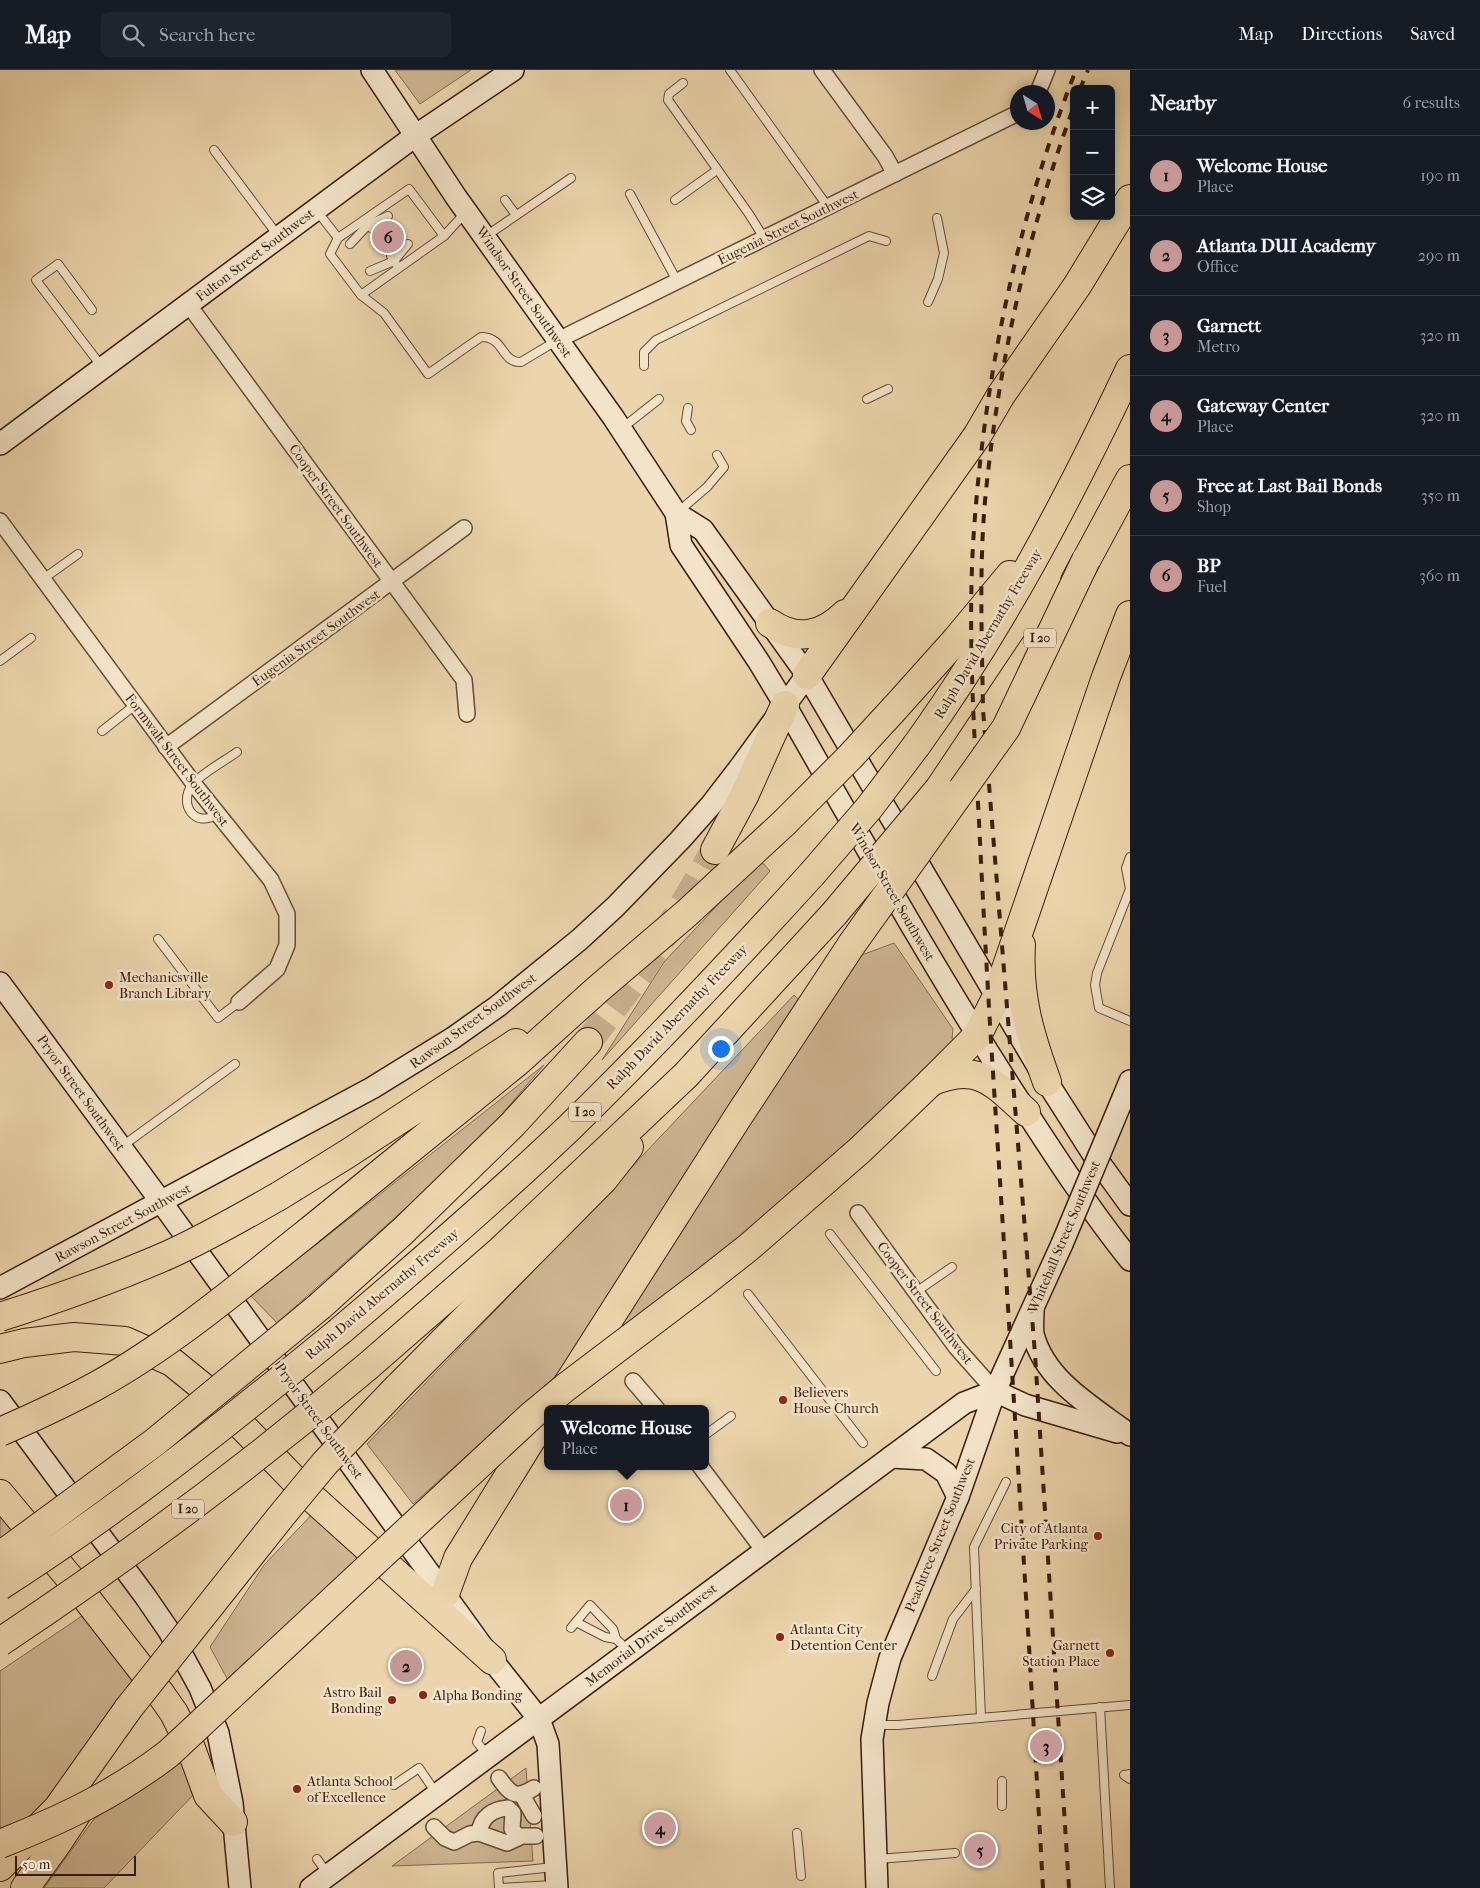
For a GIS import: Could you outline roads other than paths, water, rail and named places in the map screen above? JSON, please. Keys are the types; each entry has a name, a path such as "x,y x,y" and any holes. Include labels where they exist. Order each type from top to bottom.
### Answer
{"highway":[{"path":"807,675 977,436 1001,395 1077,286 1130,200"},
{"name":"Ralph David Abernathy Freeway","path":"0,1586 34,1564 172,1464 258,1398 340,1331 472,1216 576,1121 698,998 812,874 869,808 955,692 1051,529 1130,369"},
{"name":"I 20","path":"0,1642 200,1501 294,1428 501,1250 686,1075 834,914 939,789 1020,671 1086,560 1130,479"},
{"path":"0,1432 97,1385 142,1356 228,1295 516,1063 598,989 687,913 784,823 850,757 895,708 1051,529"},
{"path":"554,1405 736,1120 852,944 1006,728 1086,560"},
{"path":"770,623 786,633 807,635 834,623 860,599"},
{"path":"544,1405 749,1247 860,1150 977,1036 996,998 1106,677 1130,615"},
{"path":"715,850 744,796 785,705"},
{"path":"1023,917 1020,956 1023,1005 1028,1028 1047,1082"},
{"path":"0,1318 72,1294 168,1254 220,1229 279,1196 347,1154 598,989"},
{"path":"0,1556 155,1442 320,1306 402,1232 513,1124 588,1042"},
{"path":"930,1083 948,1075 974,1074 1000,1088 1026,1112"},
{"path":"0,1867 58,1808 132,1715 189,1633 325,1463 603,1180 686,1075"},
{"path":"0,1349 24,1343 74,1337 125,1341 172,1362 209,1392 309,1495 492,1660"},
{"path":"0,1844 41,1828 90,1805 138,1776 168,1754 544,1405"},
{"path":"446,1594 458,1558 544,1419"},
{"path":"0,1494 83,1594 160,1693 174,1713 189,1743 208,1794 233,1822"},
{"path":"25,1888 58,1842 132,1715"}],"main road":[{"name":"Windsor Street Southwest","path":"372,70 466,212 621,429 676,514 680,545 759,662 785,705 941,978 1026,1112 1101,1224 1130,1260"},
{"name":"Fulton Street Southwest","path":"0,444 415,136 513,70"},
{"name":"Windsor Street Southwest","path":"676,514 703,530 807,675 1047,1082 1093,1154 1127,1201"},
{"name":"Rawson Street Southwest","path":"0,1288 162,1203 412,1065 453,1038 538,975 615,907 680,840 735,774 807,675"},
{"name":"Pryor Street Southwest","path":"0,983 162,1203 492,1660 539,1718 548,1744 556,1880"},
{"name":"Whitehall Street Southwest","path":"995,1391 1062,1244 1127,1089"},
{"path":"1033,1310 1033,1332 1048,1368 1062,1383 1130,1436"},
{"path":"995,1391 1025,1405 1130,1436"},
{"name":"Memorial Drive Southwest","path":"311,1888 322,1867 437,1794 488,1757 539,1718 622,1645 764,1551 964,1402 995,1391"},
{"name":"Peachtree Street Southwest","path":"877,1888 872,1739 878,1704 890,1658 958,1497 995,1391"},
{"path":"0,1400 145,1596 188,1665 200,1688 218,1733 232,1802 240,1888"},
{"path":"891,1456 926,1459 946,1473 958,1497"}],"street":[{"path":"822,70 885,156 895,174"},
{"path":"1041,85 1047,70"},
{"name":"Eugenia Street Southwest","path":"558,340 1010,117"},
{"name":"Cooper Street Southwest","path":"188,304 464,680 467,714"},
{"name":"Formwalt Street Southwest","path":"0,520 193,783 271,880 287,914 287,945 277,969 239,1002"},
{"name":"Eugenia Street Southwest","path":"166,747 464,528"},
{"name":"Cooper Street Southwest","path":"858,1213 956,1347 995,1391"},
{"path":"634,1381 654,1405"},
{"path":"703,1470 764,1551"},
{"path":"499,1778 523,1792 534,1816"},
{"path":"479,1833 480,1824 486,1817 499,1809 508,1808 523,1792"},
{"path":"508,1808 513,1813 512,1829 518,1837"},
{"path":"434,1827 446,1838 454,1842 470,1834 479,1833 507,1843 512,1842 518,1837 536,1836"}],"lane":[{"path":"730,70 828,207"},
{"path":"683,83 669,94 668,100 764,238"},
{"path":"214,150 279,237"},
{"path":"675,200 717,170"},
{"path":"485,237 571,178"},
{"path":"350,244 368,224 409,189 444,236"},
{"path":"630,194 677,282"},
{"path":"506,200 516,215"},
{"path":"315,210 338,238"},
{"path":"361,295 444,236 466,212"},
{"path":"388,216 338,238 330,254 361,295 384,313 428,374 481,337 489,337 496,340 511,360 515,362 521,362 558,340"},
{"path":"928,302 938,279 944,253 937,218"},
{"path":"644,366 644,352 656,340 869,236 886,241"},
{"path":"370,271 392,259 408,244"},
{"path":"392,259 399,268"},
{"path":"92,310 58,264 36,280 102,368"},
{"path":"867,399 888,389"},
{"path":"621,429 659,399"},
{"path":"688,408 686,421 692,430"},
{"path":"676,514 707,487 724,467 718,455"},
{"path":"43,579 78,554"},
{"path":"0,662 31,638"},
{"path":"102,731 135,705"},
{"path":"193,783 237,752"},
{"path":"1130,857 1126,868 1130,889 1097,973 1095,985 1099,1008 1130,1021"},
{"path":"158,939 218,1018 239,1002"},
{"path":"121,1147 235,1064"},
{"path":"830,1234 936,1371"},
{"path":"916,1292 952,1267"},
{"path":"748,1294 863,1443"},
{"path":"709,1432 731,1416"},
{"path":"981,1718 974,1547 1006,1482"},
{"path":"932,1676 953,1619 976,1589"},
{"path":"590,1605 613,1629 622,1645 605,1637 574,1625 590,1605"},
{"path":"874,1725 898,1725 1130,1705"},
{"path":"1100,1707 1110,1888"},
{"path":"481,1731 477,1742 488,1757"},
{"path":"394,1785 419,1768 437,1794"},
{"path":"1130,1774 1124,1775 1130,1780"},
{"path":"1002,1781 1002,1806"},
{"path":"797,1833 801,1876"},
{"path":"876,1860 955,1853"},
{"path":"498,1873 556,1880 499,1888 498,1873"}],"tunnel":[{"path":"588,1042 639,974 681,909 715,850"}],"railway":[{"path":"1043,1888 985,938 972,683 971,614 973,545 978,484 994,363 1006,303 1036,185 1076,70"},
{"path":"1082,85 1088,70"},
{"path":"1069,1888 1035,1354 983,710 981,605 985,501 1006,350 1042,203 1070,117"}],"place":[{"name":"BP","path":"388,237"},
{"name":"Mechanicsville Branch Library","path":"109,985"},
{"name":"Believers House Church","path":"783,1400"},
{"name":"Welcome House","path":"626,1505"},
{"name":"City of Atlanta Private Parking","path":"1098,1536"},
{"name":"Atlanta City Detention Center","path":"780,1637"},
{"name":"Garnett Station Place","path":"1110,1653"},
{"name":"Atlanta DUI Academy","path":"406,1666"},
{"name":"Alpha Bonding","path":"423,1695"},
{"name":"Astro Bail Bonding","path":"392,1700"},
{"name":"Garnett","path":"1046,1746"},
{"name":"Atlanta School of Excellence","path":"297,1789"},
{"name":"Gateway Center","path":"660,1828"},
{"name":"Free at Last Bail Bonds","path":"980,1850"}]}
